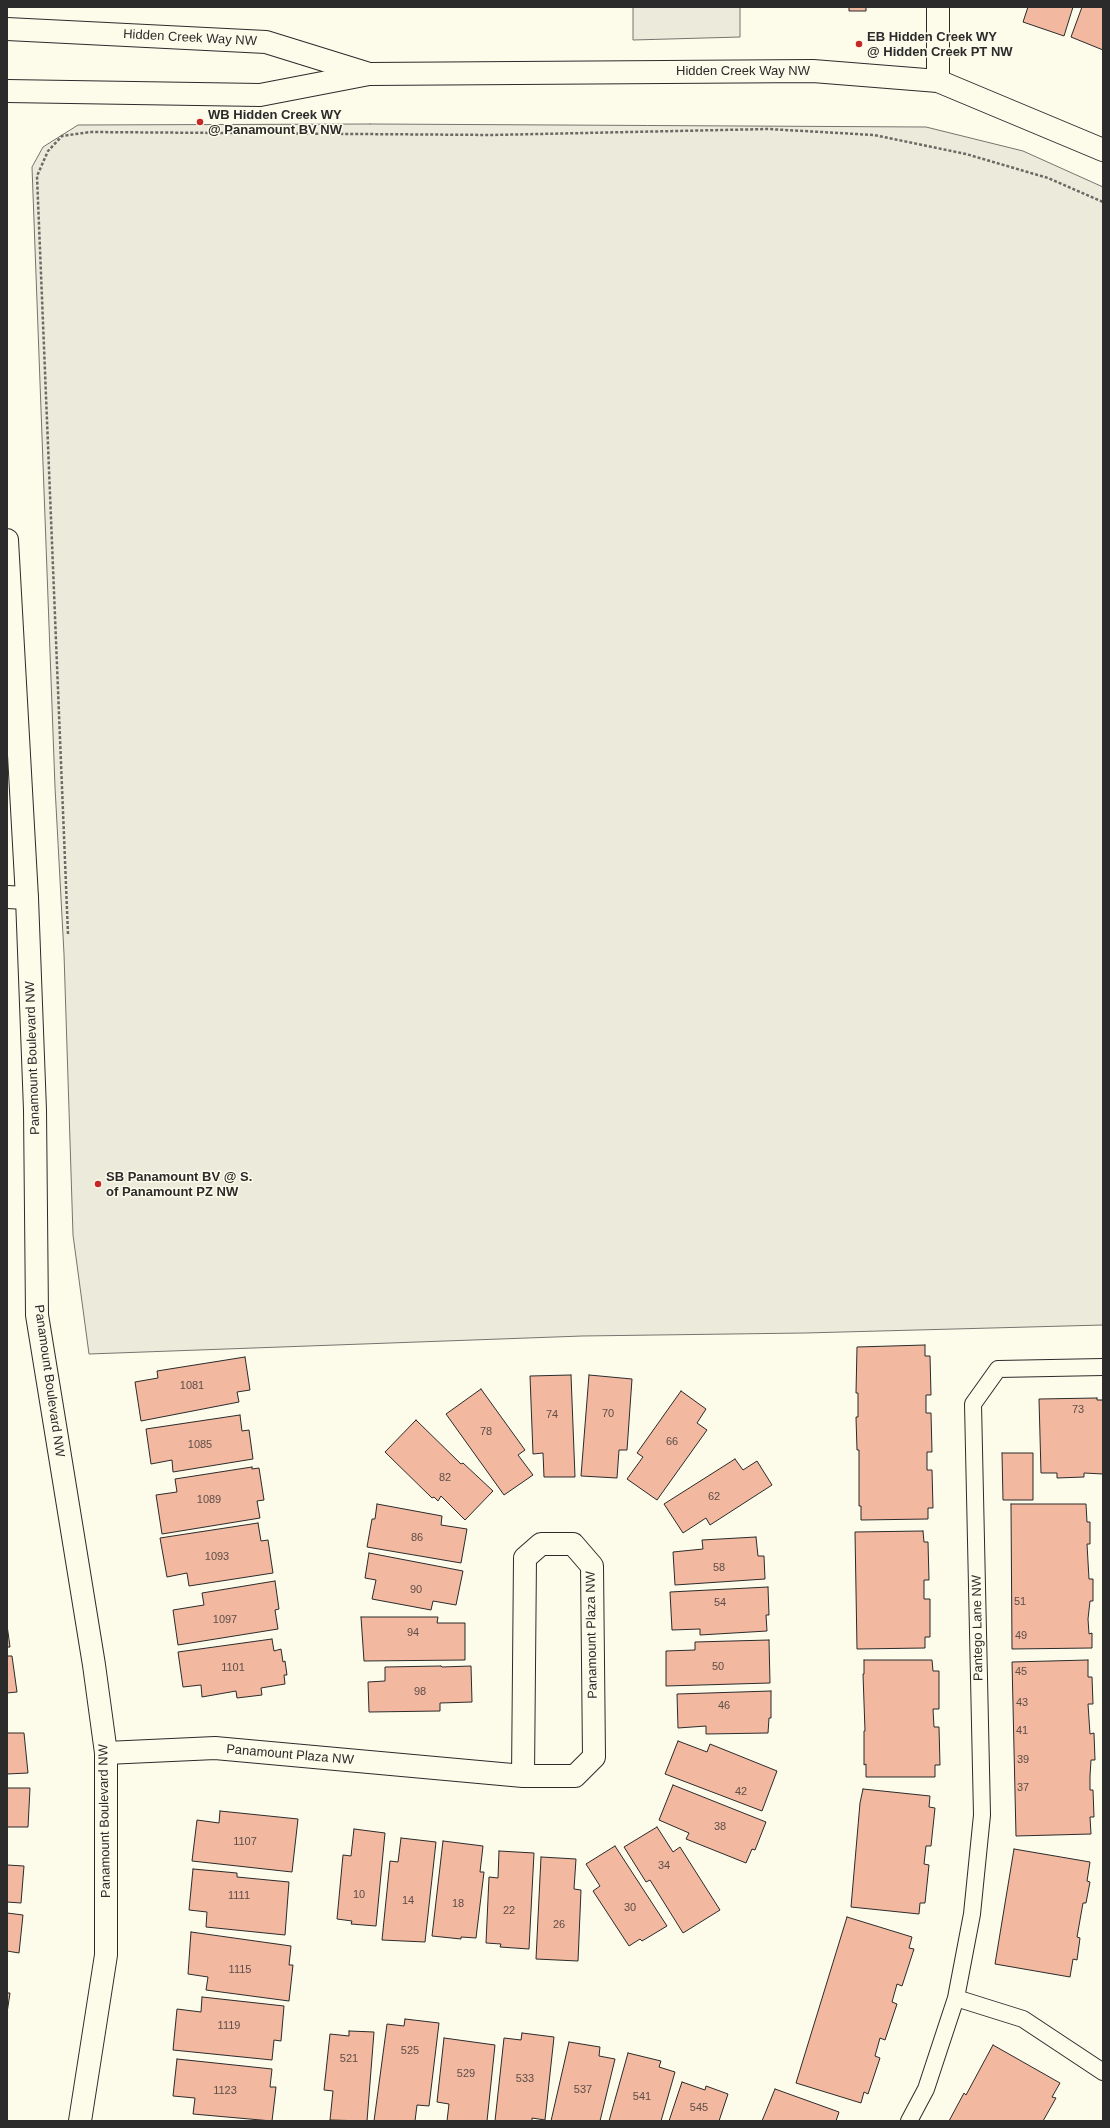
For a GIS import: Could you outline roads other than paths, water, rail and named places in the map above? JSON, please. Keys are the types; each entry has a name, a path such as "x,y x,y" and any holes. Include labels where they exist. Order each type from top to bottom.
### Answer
{"street":[{"path":"938,7 938,81"},
{"name":"Hidden Creek Way NW","path":"7,29 266,42 369,74"},
{"name":"Hidden Creek Way NW","path":"7,91 260,95 369,74 813,71 938,81 1103,150"},
{"name":"Panamount Boulevard NW","path":"7,540 17,897 36,1110 37,1315 93,1657 106,1753 106,1956 80,2121"},
{"name":"Panamount Plaza NW","path":"106,1753 215,1748 523,1776 575,1776 594,1757 592,1566 573,1544 541,1544 525,1558 523,1776"}],"lane":[{"name":"Pantego Lane NW","path":"909,2121 926,2089 956,1998 972,1914 982,1815 973,1404 998,1369 1103,1367"},
{"path":"956,1998 1023,2019 1103,2072"}],"place":[{"name":"EB Hidden Creek WY @ Hidden Creek PT NW","path":"859,44"},
{"name":"WB Hidden Creek WY @ Panamount BV NW","path":"200,122"},
{"name":"SB Panamount BV @ S. of Panamount PZ NW","path":"98,1184"}]}
